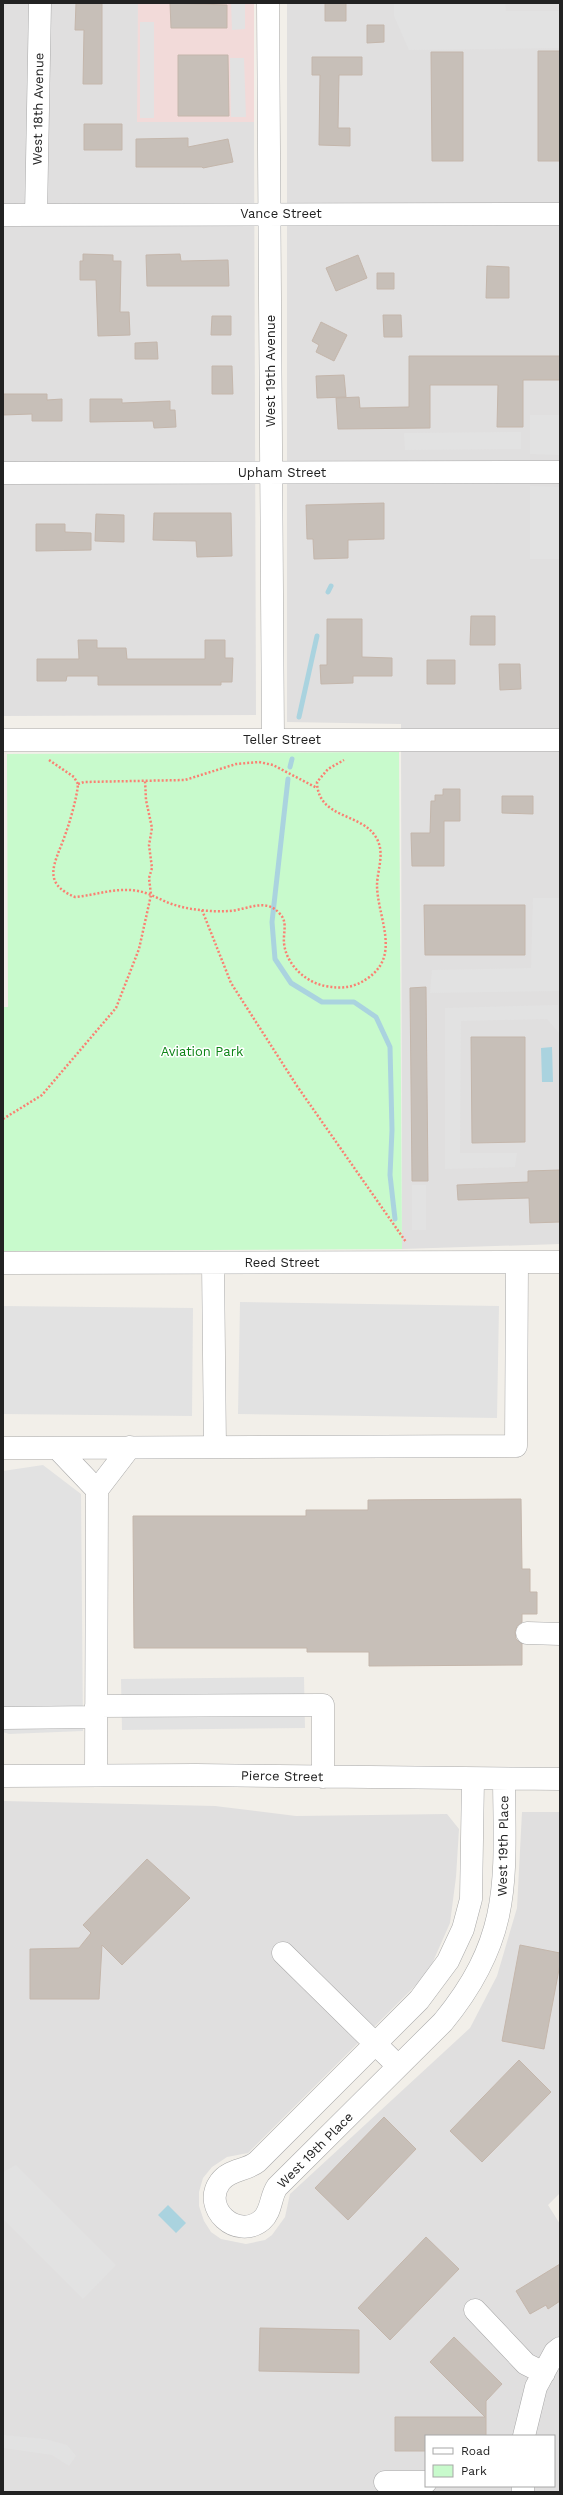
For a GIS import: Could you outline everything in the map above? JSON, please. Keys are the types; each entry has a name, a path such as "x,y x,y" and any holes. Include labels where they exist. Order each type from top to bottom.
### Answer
{"street":[{"name":"West 18th Avenue","path":"36,215 40,3"},
{"name":"West 19th Avenue","path":"268,3 272,739"},
{"name":"Vance Street","path":"3,215 269,213 560,214"},
{"name":"Upham Street","path":"3,473 560,472"},
{"name":"Teller Street","path":"3,740 560,740"},
{"path":"3,1448 516,1446 517,1262"},
{"name":"Reed Street","path":"3,1263 560,1262"},
{"path":"213,1263 215,1447"},
{"path":"96,1775 97,1490 130,1447"},
{"path":"57,1448 97,1490"},
{"path":"527,1634 560,1634"},
{"path":"3,1718 96,1711 323,1705 323,1777"},
{"name":"Pierce Street","path":"3,1776 96,1775 473,1780 560,1779"},
{"name":"West 19th Place","path":"473,1780 473,1880 468,1914 463,1929 448,1961 430,1988 257,2162 245,2169 231,2172 220,2182 215,2195 215,2203 225,2220 243,2227 262,2220 270,2209 273,2194 277,2187 398,2066 454,2007 475,1976 492,1941 502,1904 504,1882 504,1780"},
{"path":"283,1953 398,2066"},
{"path":"474,2310 526,2364 544,2373"},
{"path":"524,2435 536,2387 555,2352 560,2348"},
{"path":"385,2482 425,2482"}],"path":[{"path":"42,757 59,765 74,776 78,784 64,840 53,864 55,881 60,888 76,897 121,890 151,895 170,903 202,910 229,911 261,904 267,905 280,913 286,927 284,942 288,957 300,974 309,980 336,988 356,986 373,975 383,963 387,938 377,887 381,852 378,842 363,824 344,817 329,808 320,799 317,788 317,782 328,769 346,759"},
{"path":"78,784 84,782 190,779 236,764 259,762 273,765 317,788"},
{"path":"3,1119 42,1095 116,1008 139,949 151,895 149,878 152,868 148,845 152,828 147,804 145,780"},
{"path":"202,910 230,983 298,1086 406,1242"}],"shaded area":[{"path":"3,3 138,3 138,122 254,122 256,715 3,716"},
{"path":"138,3 254,3 254,122 137,122"},
{"path":"231,3 245,3 245,29 232,30"},
{"path":"287,3 560,3 560,1244 402,1249 401,724 287,722"},
{"path":"394,3 505,3 506,11 560,11 560,48 409,50 394,16"},
{"path":"140,22 154,22 154,118 140,118"},
{"path":"230,58 244,58 246,117 231,117"},
{"path":"530,415 560,415 560,455 530,454"},
{"path":"521,432 521,449 405,450 404,433"},
{"path":"530,486 560,487 560,559 530,559"},
{"path":"533,898 560,898 560,991 430,993 432,970 531,968"},
{"path":"558,1005 560,1034 547,1019 461,1021 460,1153 517,1153 515,1167 445,1169 445,1008"},
{"path":"412,1185 426,1185 426,1230 412,1230"},
{"path":"240,1302 499,1306 497,1418 238,1414"},
{"path":"3,1306 193,1308 192,1416 3,1414"},
{"path":"43,1465 81,1494 83,1731 9,1734 3,1732 3,1471"},
{"path":"304,1677 305,1728 122,1730 121,1679"},
{"path":"3,1801 215,1806 296,1816 447,1814 459,1829 456,1877 450,1923 428,1973 248,2153 227,2157 212,2167 203,2178 199,2192 199,2206 204,2221 211,2232 221,2239 246,2244 265,2240 272,2235 285,2217 290,2194 470,2028 497,1976 517,1908 522,1812 560,1812 560,2193 548,2205 560,2224 560,2492 3,2492"},
{"path":"16,2165 116,2265 83,2299 3,2219 3,2172"},
{"path":"3,2435 45,2439 67,2445 76,2456 69,2466 52,2455 3,2448"}],"green space":[{"name":"Aviation Park","path":"399,752 402,1249 3,1251 3,1007 8,1007 7,754"}],"water":[{"path":"552,1047 553,1082 542,1082 541,1048"},
{"path":"168,2205 186,2223 176,2233 158,2215"}],"building":[{"path":"76,3 102,3 102,84 83,84 84,30 75,30"},
{"path":"170,3 227,5 227,28 171,28"},
{"path":"325,3 346,3 346,21 325,21"},
{"path":"367,25 384,25 384,42 367,43"},
{"path":"538,51 560,51 560,161 538,161"},
{"path":"431,52 463,52 463,161 432,161"},
{"path":"178,55 228,55 229,116 178,116"},
{"path":"312,57 362,57 362,75 339,75 338,128 350,128 350,146 319,145 320,75 312,75"},
{"path":"84,124 122,124 122,150 84,150"},
{"path":"188,138 188,147 228,139 233,162 203,168 136,167 136,139"},
{"path":"83,254 113,255 113,261 121,261 120,312 129,312 130,335 98,336 96,280 80,280 80,261 83,261"},
{"path":"180,254 181,261 228,260 229,286 147,286 146,255"},
{"path":"358,255 367,278 336,291 326,268"},
{"path":"487,266 509,267 509,298 486,298"},
{"path":"377,273 394,273 394,289 377,289"},
{"path":"383,315 401,315 402,337 384,337"},
{"path":"212,316 231,316 231,335 211,335"},
{"path":"321,322 347,335 334,361 316,352 319,345 312,341"},
{"path":"157,342 158,359 135,359 135,343"},
{"path":"409,356 560,356 560,380 523,380 523,427 497,427 498,385 430,385 430,428 338,429 336,398 359,397 360,408 409,407"},
{"path":"212,366 232,366 233,394 212,394"},
{"path":"344,375 346,397 317,398 316,376"},
{"path":"3,394 47,394 47,400 62,399 62,421 32,421 32,414 3,415"},
{"path":"90,399 122,399 122,403 170,401 170,410 175,410 176,427 154,428 153,421 90,422"},
{"path":"384,503 384,539 348,540 348,558 314,559 313,539 307,539 306,505"},
{"path":"154,513 231,513 232,556 197,557 196,541 153,540"},
{"path":"96,514 124,515 124,542 95,541"},
{"path":"36,524 65,524 65,532 91,533 91,550 36,551"},
{"path":"471,616 495,616 495,645 470,645"},
{"path":"327,619 362,619 362,657 392,658 392,676 353,676 353,683 321,684 320,665 327,665"},
{"path":"78,640 97,640 97,648 126,648 127,659 205,659 205,640 225,640 225,658 233,658 232,682 221,682 221,685 98,685 98,676 67,676 66,681 37,681 37,659 79,659"},
{"path":"427,660 455,660 455,684 427,684"},
{"path":"499,664 520,664 521,689 500,690"},
{"path":"443,789 460,789 460,821 444,821 444,866 412,866 411,833 430,833 431,801 435,801 435,795 443,795"},
{"path":"502,796 533,796 533,814 502,813"},
{"path":"424,905 525,905 525,955 425,955"},
{"path":"426,987 428,1181 412,1181 410,988"},
{"path":"471,1037 525,1037 525,1142 472,1143"},
{"path":"560,1170 560,1222 530,1223 529,1198 458,1200 457,1185 528,1182 528,1171"},
{"path":"521,1499 522,1569 530,1569 530,1592 537,1592 537,1614 522,1614 522,1622 517,1626 515,1632 516,1639 522,1644 522,1665 369,1666 369,1652 307,1652 307,1648 134,1648 133,1516 306,1516 306,1510 368,1510 368,1500"},
{"path":"147,1859 190,1898 122,1965 102,1945 99,1999 30,1999 30,1949 79,1948 91,1933 83,1925"},
{"path":"520,1945 560,1953 560,1964 544,2049 502,2041"},
{"path":"519,2060 551,2092 482,2162 450,2131"},
{"path":"384,2117 416,2149 348,2220 315,2188"},
{"path":"426,2237 459,2269 390,2340 358,2308"},
{"path":"560,2264 560,2301 548,2309 546,2305 530,2314 516,2291"},
{"path":"260,2328 359,2330 359,2373 259,2371"},
{"path":"454,2337 502,2384 486,2401 486,2435 425,2435 425,2451 395,2451 395,2417 485,2417 430,2362"}],"waterway":[{"path":"328,592 331,586"},
{"path":"299,717 317,636"},
{"path":"290,767 292,759"},
{"path":"288,779 272,922 275,959 291,983 322,1002 354,1002 376,1017 390,1047 392,1130 390,1175 395,1219"}]}
